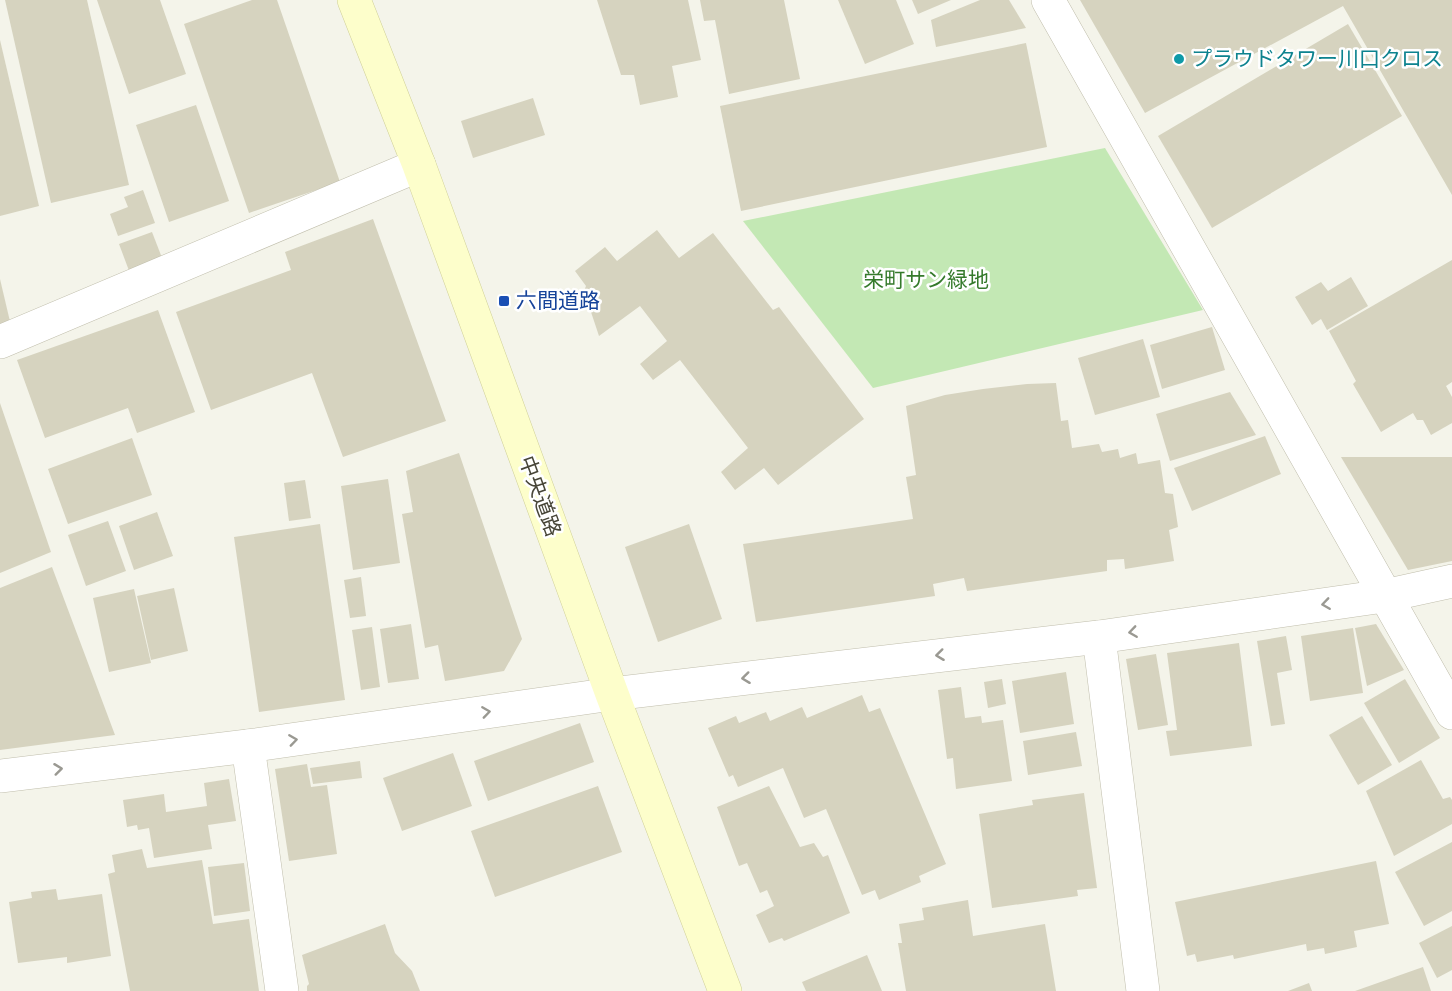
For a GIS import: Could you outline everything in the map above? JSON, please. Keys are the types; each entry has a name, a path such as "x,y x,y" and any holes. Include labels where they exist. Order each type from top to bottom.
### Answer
{"main road":[{"name":"中央道路","path":"354,0 419,165 612,694 725,991"}],"street":[{"path":"1048,0 1452,713"},
{"path":"0,342 419,165"},
{"path":"0,776 248,746 612,694 1099,637 1384,596 1452,581"},
{"path":"1099,637 1143,991"},
{"path":"248,746 282,991"}],"green space":[{"name":"栄町サン緑地","path":"1105,148 1203,310 873,388 743,221"}],"building":[{"path":"5,0 87,0 129,185 51,203"},
{"path":"97,0 160,0 186,74 129,94"},
{"path":"252,0 277,0 340,182 249,213 184,24"},
{"path":"597,0 688,0 701,60 672,66 678,97 640,105 634,75 621,75"},
{"path":"700,0 784,0 800,79 729,94 715,20 704,21"},
{"path":"838,0 896,0 914,44 865,64"},
{"path":"912,0 951,0 918,14"},
{"path":"980,0 1009,0 1026,28 936,47 931,20"},
{"name":"プラウドタワー川口クロス","path":"1080,0 1452,0 1452,195 1343,6 1145,113"},
{"path":"1348,24 1402,116 1212,228 1158,136"},
{"path":"0,40 39,206 0,216"},
{"path":"1026,43 1047,147 741,211 720,106"},
{"path":"533,98 545,135 473,158 461,121"},
{"path":"196,105 229,201 169,222 136,125"},
{"path":"143,190 155,223 118,236 110,214 128,207 124,197"},
{"path":"373,219 446,421 343,457 312,373 211,410 176,312 291,270 285,252"},
{"path":"657,230 679,258 713,233 773,310 779,307 864,419 778,485 764,468 735,490 721,472 748,448 680,360 653,380 640,364 667,341 640,306 599,336 584,291 586,286 575,271 605,247 617,261"},
{"path":"152,232 164,263 131,276 119,244"},
{"path":"1452,260 1452,382 1446,386 1452,397 1452,423 1431,435 1423,420 1417,420 1413,413 1381,432 1353,384 1356,381 1329,331"},
{"path":"1351,277 1368,306 1327,330 1321,319 1312,325 1295,297 1321,282 1328,291"},
{"path":"0,279 12,330 0,333"},
{"path":"158,310 195,412 137,433 128,408 45,438 17,360"},
{"path":"1212,327 1225,370 1162,389 1150,345"},
{"path":"1143,339 1160,397 1095,415 1078,358"},
{"path":"1056,383 1061,421 1068,420 1072,448 1099,444 1102,452 1118,449 1120,458 1136,453 1138,464 1160,460 1165,493 1173,494 1178,527 1169,530 1174,561 1125,569 1124,559 1107,560 1107,571 967,591 964,578 933,584 935,596 756,622 743,544 913,519 906,477 916,475 906,406 945,395 983,389"},
{"path":"1230,392 1256,435 1170,461 1156,414"},
{"path":"0,403 51,552 0,573"},
{"path":"1265,436 1281,474 1192,511 1174,468"},
{"path":"132,438 152,495 68,524 48,469"},
{"path":"459,453 522,639 504,671 445,681 438,645 425,648 402,514 413,512 406,471"},
{"path":"1341,457 1452,457 1452,561 1408,570"},
{"path":"388,479 400,563 353,570 341,486"},
{"path":"305,480 311,518 289,521 284,483"},
{"path":"157,512 173,556 134,570 119,526"},
{"path":"108,521 126,571 86,586 68,535"},
{"path":"320,524 345,700 259,712 234,537"},
{"path":"689,524 722,619 658,642 625,547"},
{"path":"52,567 115,735 0,750 0,588"},
{"path":"361,577 366,616 350,618 344,580"},
{"path":"174,588 188,651 151,660 137,596"},
{"path":"134,589 151,663 109,672 93,598"},
{"path":"411,624 419,679 388,683 380,629"},
{"path":"1376,624 1404,670 1367,686 1355,628"},
{"path":"372,627 380,687 361,690 352,630"},
{"path":"1353,628 1363,693 1310,701 1301,636"},
{"path":"1286,636 1292,670 1277,673 1285,724 1271,726 1257,641"},
{"path":"1239,643 1252,746 1170,756 1166,731 1177,730 1167,653"},
{"path":"1156,654 1168,725 1138,730 1126,659"},
{"path":"1066,672 1074,724 1020,733 1012,681"},
{"path":"1002,679 1006,704 988,708 984,682"},
{"path":"1405,679 1440,738 1399,763 1364,703"},
{"path":"961,687 965,718 981,716 982,723 1003,720 1012,781 956,789 953,758 947,759 938,690"},
{"path":"862,695 869,712 880,708 946,864 919,876 921,882 879,900 875,890 862,895 826,809 804,818 783,768 738,787 733,775 729,777 708,728 736,716 739,723 766,712 770,721 802,707 807,718"},
{"path":"1362,716 1392,765 1358,785 1329,735"},
{"path":"580,723 594,762 488,801 474,761"},
{"path":"1076,732 1082,766 1028,775 1023,741"},
{"path":"453,753 472,806 402,831 383,778"},
{"path":"1421,760 1443,799 1450,797 1452,800 1452,824 1394,856 1366,791"},
{"path":"360,761 362,778 313,784 310,768"},
{"path":"307,764 311,787 327,785 337,854 289,861 275,769"},
{"path":"229,779 236,821 208,825 212,849 154,858 149,828 138,830 137,825 127,827 123,800 164,794 166,812 207,806 204,783"},
{"path":"598,786 622,852 495,897 471,831"},
{"path":"769,786 800,847 814,843 823,857 828,855 850,913 784,941 782,938 769,943 756,915 774,906 767,890 760,893 747,863 739,866 717,807"},
{"path":"1084,793 1097,888 1077,890 1078,896 992,908 979,814 1033,805 1032,800"},
{"path":"1452,842 1452,911 1424,926 1395,872"},
{"path":"142,849 147,868 202,860 213,924 249,919 259,991 130,991 108,874 115,872 112,855"},
{"path":"1376,861 1389,924 1354,931 1357,947 1325,954 1324,948 1307,951 1306,944 1234,959 1233,955 1197,962 1195,954 1187,956 1175,902"},
{"path":"244,863 250,911 214,916 208,867"},
{"path":"56,889 58,900 102,894 111,956 67,963 67,957 18,963 9,902 32,898 31,892"},
{"path":"968,900 973,936 1045,924 1056,991 906,991 898,943 902,943 899,924 924,920 922,908"},
{"path":"385,924 395,953 412,971 420,991 307,991 309,984 302,955"},
{"path":"1452,926 1452,970 1437,978 1419,943"},
{"path":"867,955 882,991 806,991 802,982"},
{"path":"1423,967 1431,991 1355,991"},
{"path":"1309,983 1312,991 1288,991"}],"place":[{"name":"プラウドタワー川口クロス","path":"1179,59"},
{"name":"六間道路","path":"504,301"}]}
